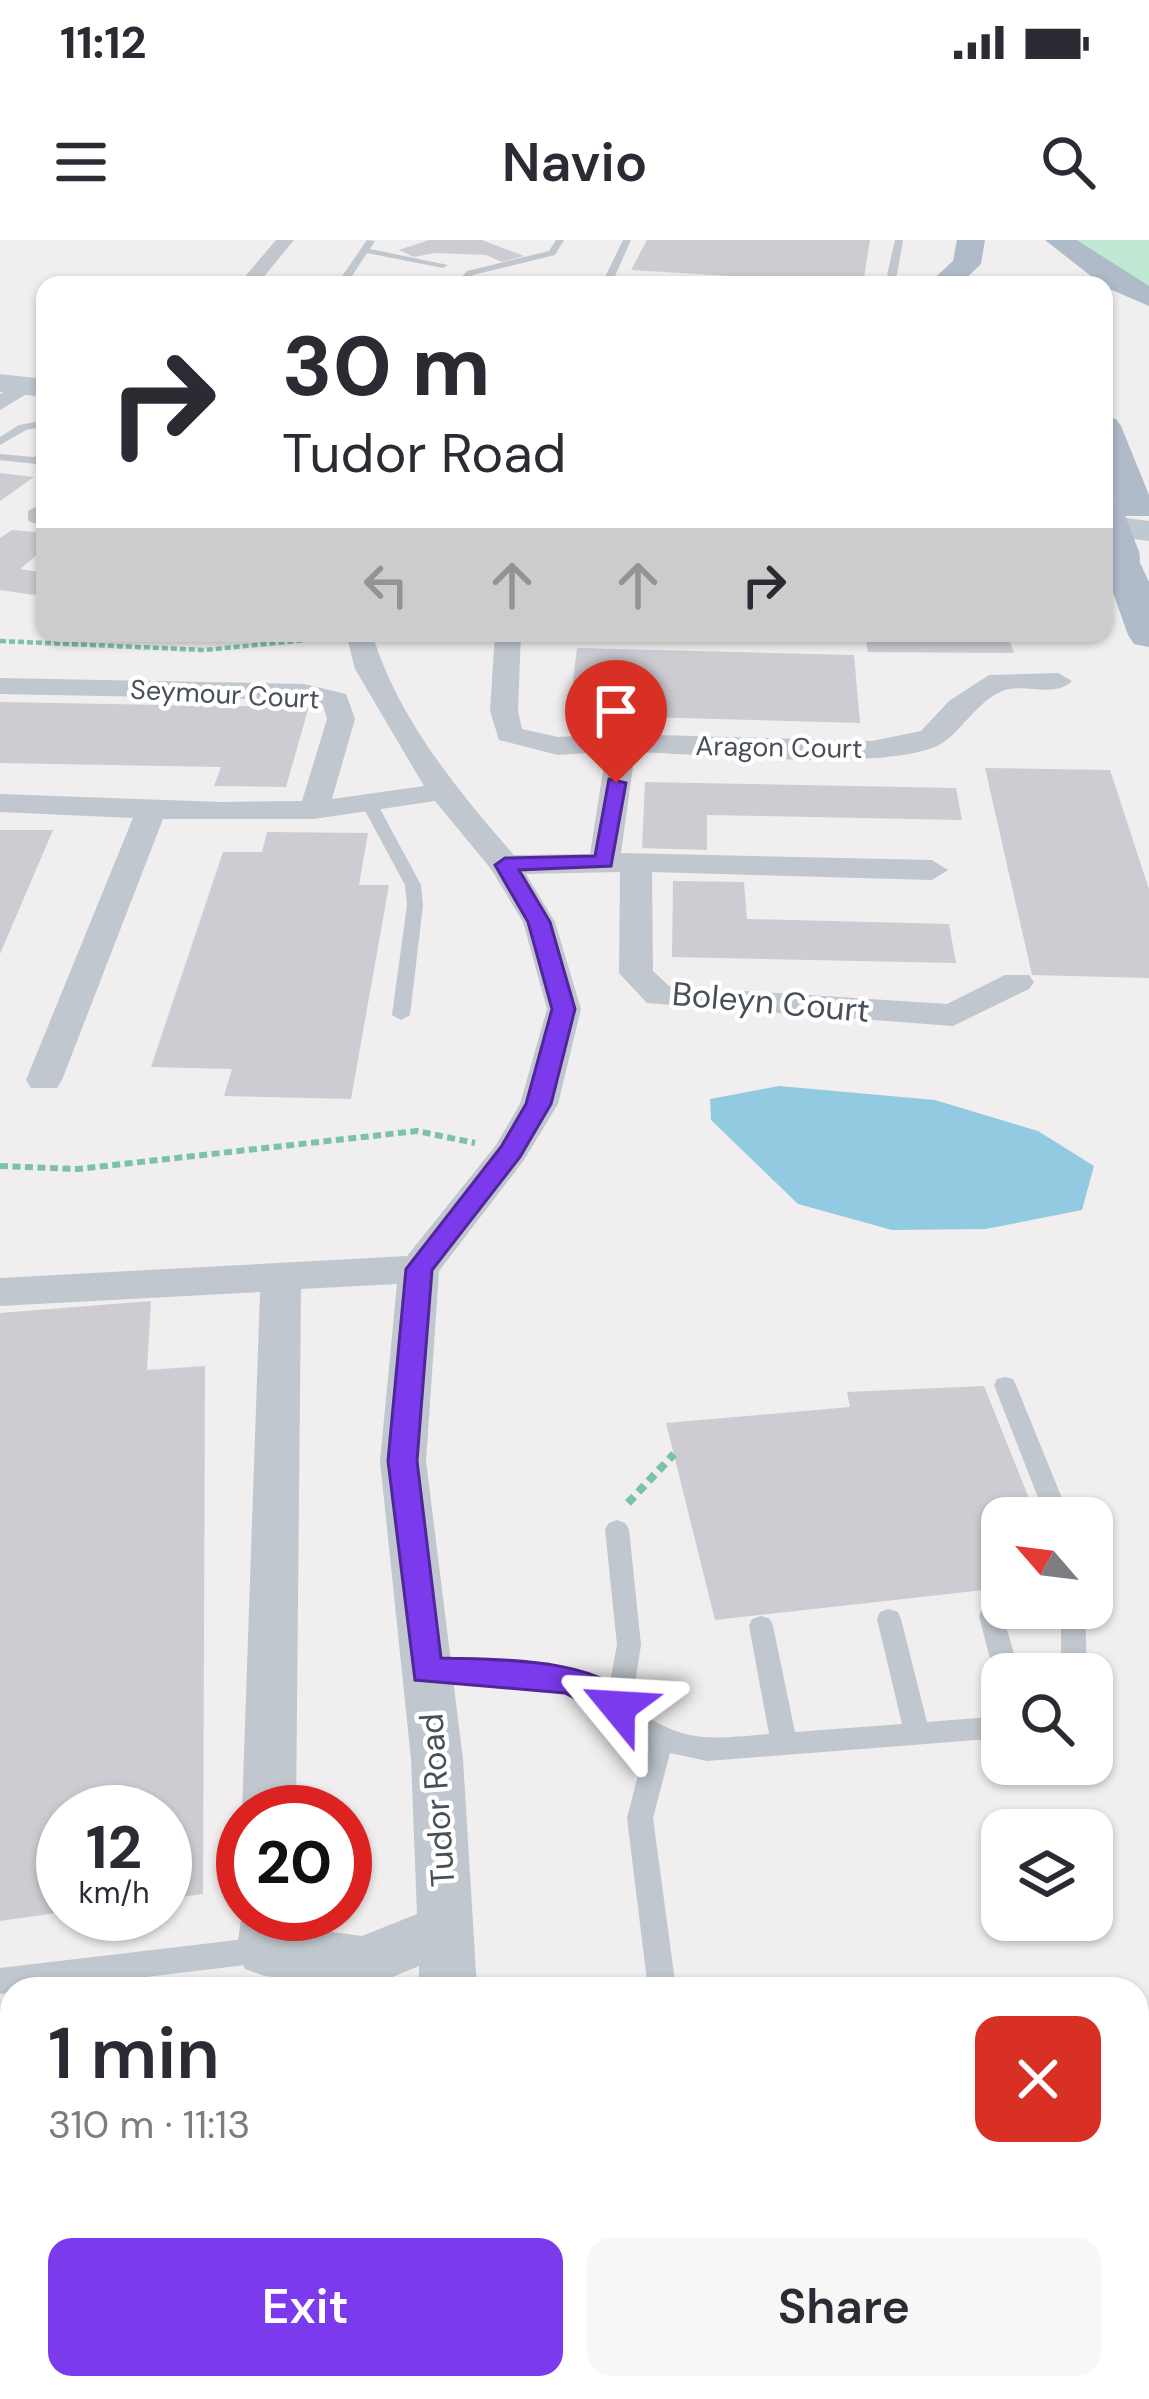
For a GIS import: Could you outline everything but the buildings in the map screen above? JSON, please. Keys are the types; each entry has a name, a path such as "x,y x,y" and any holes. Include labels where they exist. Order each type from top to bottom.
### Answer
{"main road":[{"path":"1059,240 1109,276"},
{"path":"952,276 989,241"},
{"path":"1113,279 1149,297"},
{"path":"1113,475 1148,632"}],"street":[{"path":"255,276 285,240"},
{"path":"0,404 24,386"},
{"path":"0,1292 419,1269 511,1151 538,1104 564,1009 539,922 505,865 442,791 354,642"},
{"name":"Aragon Court","path":"508,642 504,711 509,734 558,746 622,743 872,750 931,738 959,707 999,681 1058,681"},
{"name":"Seymour Court","path":"0,686 304,692 336,700 341,719 314,810"},
{"name":"Boleyn Court","path":"622,743 620,862 635,973 659,996 953,1015 1017,982"},
{"path":"0,803 314,810 371,807 442,791"},
{"path":"44,1080 152,808"},
{"path":"505,865 620,862 932,870"},
{"name":"Tudor Road","path":"419,1269 403,1461 427,1670 448,1977"},
{"path":"269,1785 281,1273"},
{"path":"294,1941 362,1963 446,1928"}],"lane":[{"path":"347,276 372,240"},
{"path":"466,276 535,260 552,253 560,240"},
{"path":"610,276 627,240"},
{"path":"892,275 899,240"},
{"path":"360,255 443,266"},
{"path":"0,442 36,424"},
{"path":"0,457 36,461"},
{"path":"371,807 412,885 415,905 401,1016"},
{"path":"1005,1385 1050,1497"},
{"path":"617,1529 629,1645 618,1707"},
{"path":"889,1618 917,1733"},
{"path":"761,1626 784,1744"},
{"path":"427,1670 572,1681 618,1707 660,1739 707,1750 981,1728"},
{"path":"660,1739 640,1818 660,1977"},
{"path":"22,1977 217,1941"}],"path":[{"path":"0,641 123,650 235,649 289,642"},
{"path":"0,1166 78,1169 417,1131 511,1151"},
{"path":"628,1503 674,1454"}],"green space":[{"path":"1071,240 1149,240 1149,288"}],"water":[{"path":"779,1086 935,1100 1038,1131 1094,1166 1082,1210 986,1229 892,1230 798,1204 711,1120 710,1099"}],"route":[{"path":"616,783 604,862 505,865 539,922 564,1009 538,1104 511,1151 419,1269 403,1461 427,1670 572,1681 618,1707"}]}
